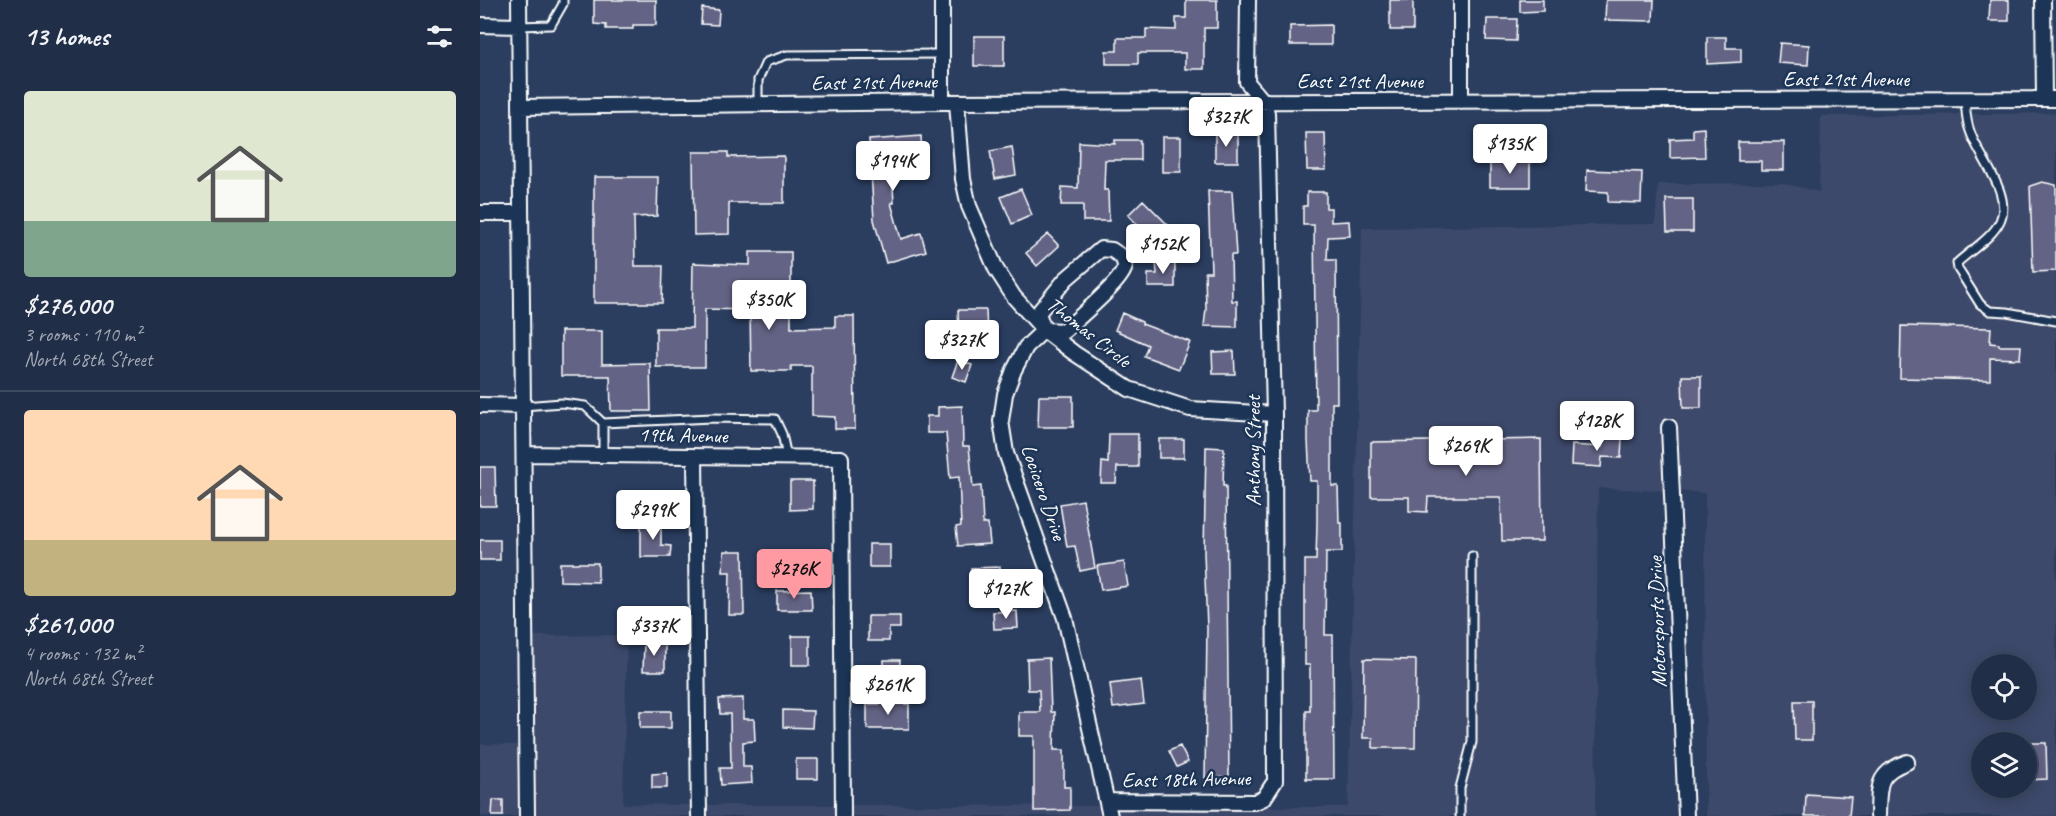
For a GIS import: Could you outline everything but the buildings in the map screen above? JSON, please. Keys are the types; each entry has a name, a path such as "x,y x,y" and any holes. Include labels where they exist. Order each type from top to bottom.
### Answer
{"street":[{"path":"519,0 527,816"},
{"path":"942,0 942,102"},
{"path":"1248,0 1247,82 1264,102"},
{"path":"1461,0 1461,101"},
{"path":"2043,0 2050,99"},
{"path":"480,25 519,26"},
{"name":"East 21st Avenue","path":"520,107 942,102 2050,99"},
{"name":"Anthony Street","path":"1264,102 1267,113 1274,414 1275,781 1264,798"},
{"name":"Thomas Circle","path":"957,103 963,179 969,206 996,269 1014,297 1044,330 1129,389 1190,409 1274,414"},
{"path":"480,213 521,213"},
{"path":"1108,249 1122,257 1125,267 1121,276 1097,301 1064,331 1044,330 1038,313 1066,279 1094,252 1108,249"},
{"name":"Locicero Drive","path":"1044,330 1026,347 1014,370 1005,394 1001,421 1006,453 1065,618 1110,816"},
{"path":"480,405 523,406"},
{"name":"Motorsports Drive","path":"1669,427 1686,816"},
{"name":"19th Avenue","path":"524,454 841,458 843,816"},
{"path":"695,457 699,816"},
{"path":"1878,816 1881,782 1890,768 1907,762"},
{"name":"East 18th Avenue","path":"1108,801 1254,802 1264,798"}],"lane":[{"path":"519,26 551,25 563,0"},
{"path":"758,104 758,80 766,62 787,55 942,54"},
{"path":"1965,99 1966,119 1970,133 1995,181 2004,206 2000,220 1991,234 1957,263 1958,269 1980,304 1990,311 2056,321"},
{"path":"523,406 562,403 585,406 603,423 712,418 775,419 782,434 787,457"},
{"path":"603,423 603,455"},
{"path":"1460,816 1460,788 1472,742 1472,556"}],"shaded area":[{"path":"2056,113 2056,816 1885,816 1887,785 1894,775 1915,767 1911,752 1888,760 1875,777 1871,816 1706,816 1705,493 1679,491 1676,418 1662,419 1665,491 1598,488 1595,816 1118,816 1116,809 1254,810 1262,807 1348,807 1362,228 1655,224 1658,184 1782,183 1819,192 1821,116"},
{"path":"627,635 623,804 691,805 691,816 534,816 532,636"},
{"path":"480,744 519,745 520,816 480,816"},
{"path":"706,805 836,805 836,816 706,816"},
{"path":"851,805 1100,806 1103,816 851,816"}]}
